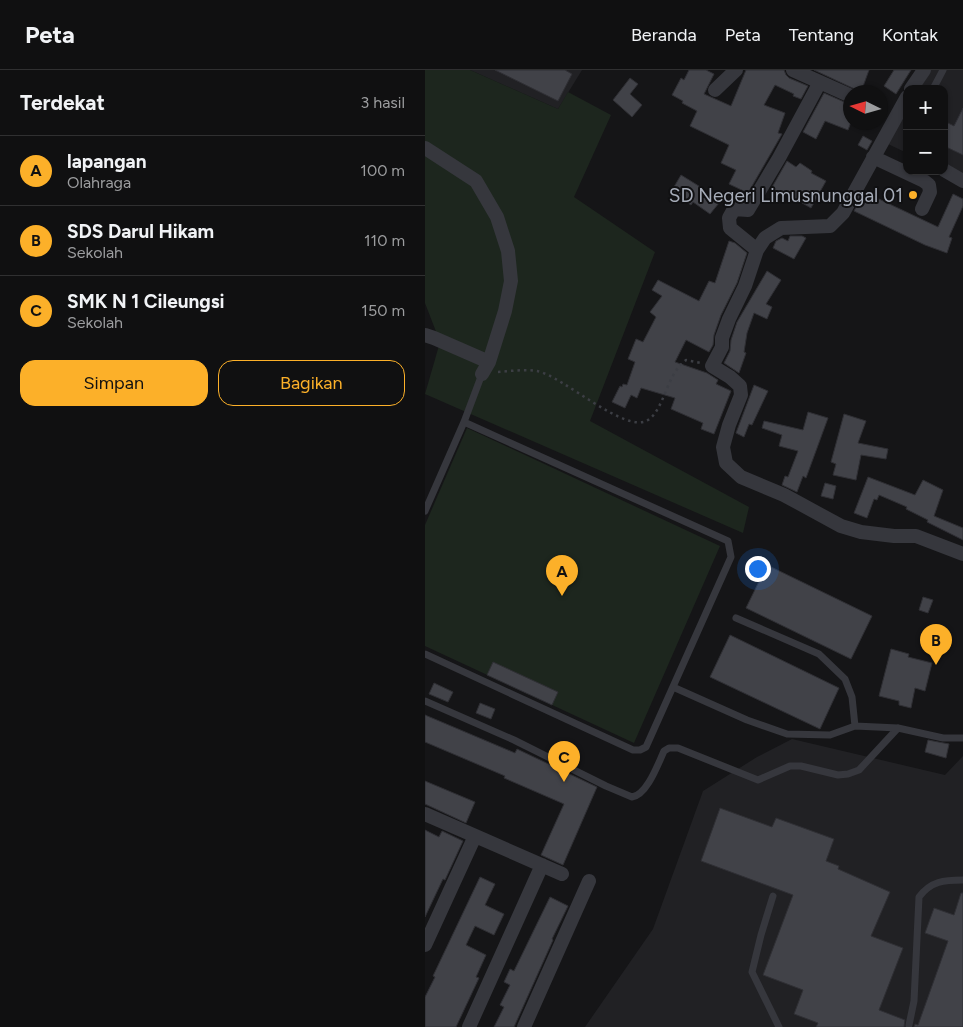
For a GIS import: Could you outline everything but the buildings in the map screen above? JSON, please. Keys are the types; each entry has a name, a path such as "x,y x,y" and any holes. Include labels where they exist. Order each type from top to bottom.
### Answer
{"street":[{"path":"715,90 736,70"},
{"path":"793,70 843,92"},
{"path":"914,85 923,70"},
{"path":"757,250 730,228 729,218 733,209 748,210 779,158 820,82"},
{"path":"903,102 888,121 903,123"},
{"path":"884,130 873,157 843,212 830,226 781,228 765,238 757,250 745,286 729,319 722,347 712,366 730,377 739,386 741,395 729,425 723,447 726,463 741,478 784,495 841,526 861,532 894,536 916,536 963,554"},
{"path":"425,148 476,181 497,217 508,251 511,281 505,311 486,368 434,338 425,335"},
{"path":"873,157 929,185 930,192 923,210"},
{"path":"948,172 963,181"},
{"path":"425,814 562,874"},
{"path":"425,945 475,836"},
{"path":"469,1027 542,865"},
{"path":"524,1027 589,881"}],"lane":[{"path":"935,85 943,70"},
{"path":"425,511 486,368"},
{"path":"425,654 633,750 640,750 646,746 731,557 728,542 464,422"},
{"path":"736,618 819,654 845,679 852,697 855,726"},
{"path":"673,687 747,720 787,734 830,735 855,726 898,728 943,738 963,738"},
{"path":"425,701 514,740 632,797 645,790 665,751 669,748 678,748 758,780 791,766 801,766 837,775 859,770 898,728"},
{"path":"909,1025 914,1000 919,897 933,884 946,880 963,880"},
{"path":"773,896 752,972 779,1027"}],"path":[{"path":"486,368 537,371 554,378 612,414 633,423 642,423 653,416 678,365 686,360 712,366"}],"shaded area":[{"path":"425,70 470,70 558,109 568,92 611,115 574,197 655,252 590,421 749,507 743,533 425,394 440,342 425,303"},
{"path":"470,70 582,70 558,109"},
{"path":"921,70 963,70 963,179 948,172 948,85 912,85"},
{"path":"903,102 903,151 888,144"},
{"path":"467,428 720,546 634,743 425,646 425,525"},
{"path":"792,739 945,775 963,756 963,1027 585,1027 653,929 703,791 757,757"}],"place":[{"name":"SD Negeri Limusnunggal 01","path":"913,195"},
{"name":"lapangan","path":"562,596"},
{"name":"SDS Darul Hikam","path":"936,665"},
{"name":"SMK N 1 Cileungsi","path":"564,782"}]}
